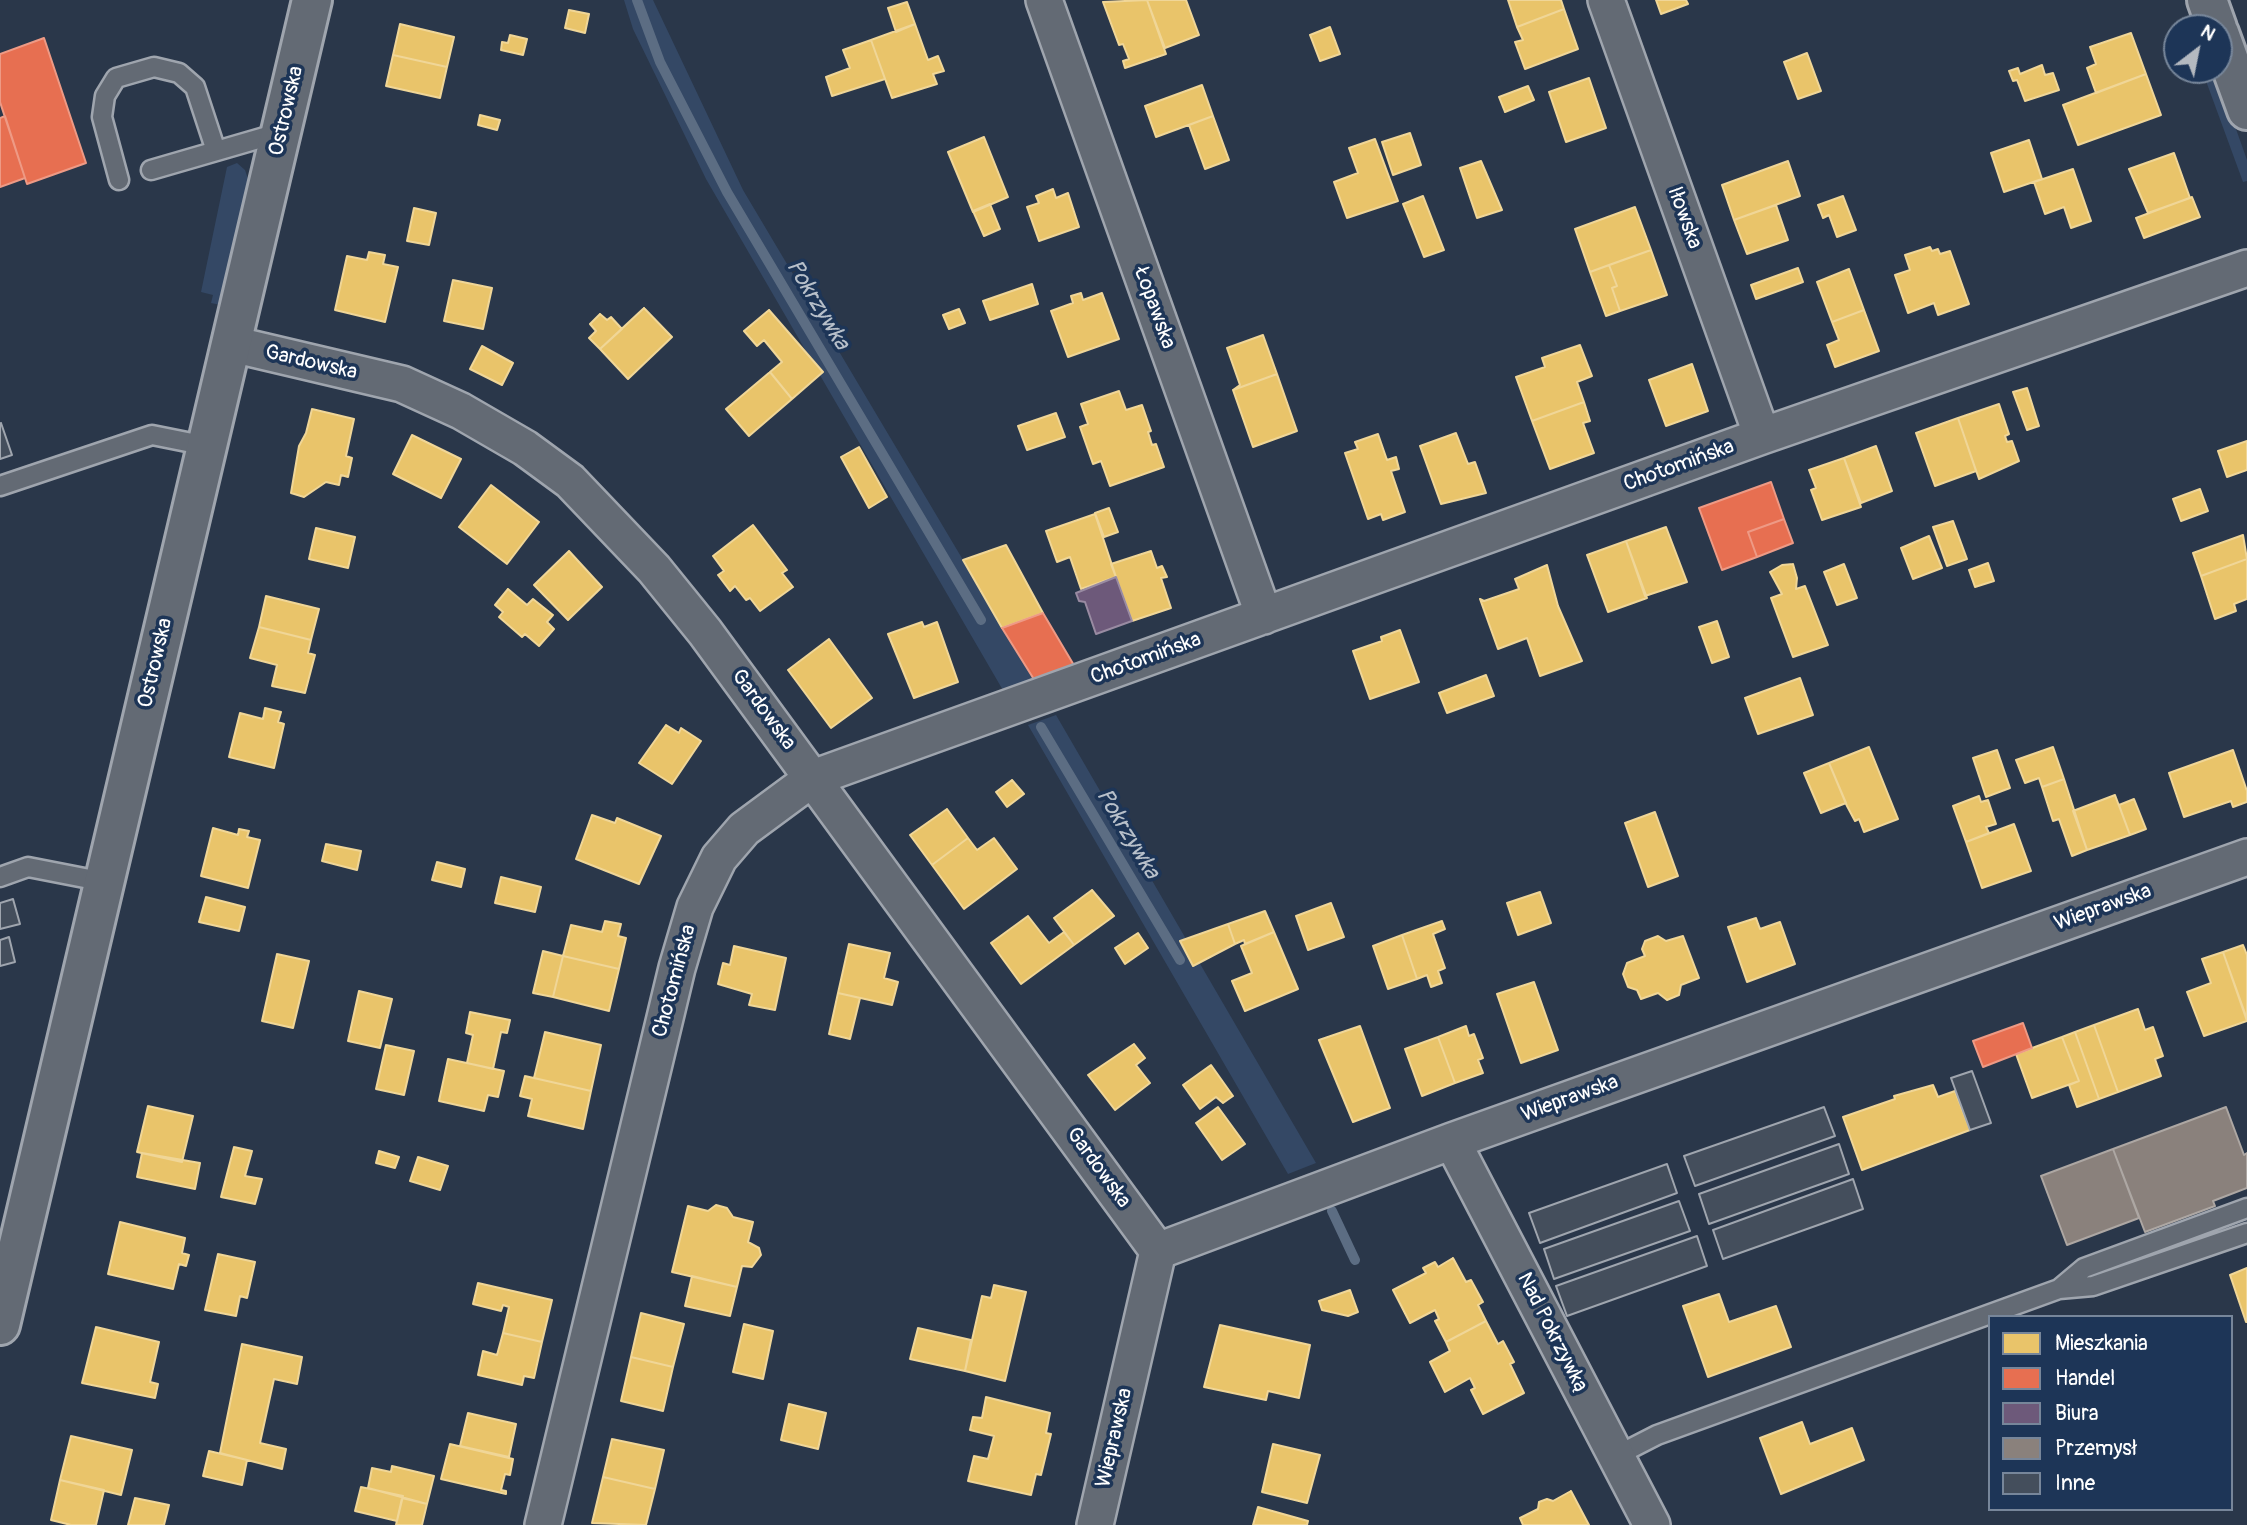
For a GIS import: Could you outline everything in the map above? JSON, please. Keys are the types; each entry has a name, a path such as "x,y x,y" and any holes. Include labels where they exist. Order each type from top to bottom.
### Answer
{"street":[{"name":"Ostrowska","path":"0,1325 312,0"},
{"name":"Łopawska","path":"1044,0 1264,616"},
{"name":"Iłowska","path":"1606,0 1762,436"},
{"path":"2233,71 2247,110"},
{"name":"Chotomińska","path":"543,1525 677,968 695,907 719,858 744,829 813,779 1762,436 2247,268"},
{"name":"Gardowska","path":"232,344 402,384 461,411 525,448 570,481 663,580 813,779 1158,1251"},
{"name":"Wieprawska","path":"1095,1525 1158,1251 1452,1141 2247,857"},
{"name":"Nad Pokrzywką","path":"1452,1141 1652,1525"}],"lane":[{"path":"119,180 102,117 105,96 116,78 154,67 178,73 195,87 216,150"},
{"path":"151,170 282,132"},
{"path":"0,486 152,435 207,446"},
{"path":"0,877 28,867 104,882"},
{"path":"2059,1289 2084,1268 2247,1208"},
{"path":"1616,1456 1657,1435 2059,1289 2093,1286 2247,1233"}],"shaded area":[{"path":"624,0 653,0 743,190 1035,681 1004,692 706,179 633,29"},
{"path":"2207,84 2220,84 2247,160 2247,181 2243,182"},
{"path":"237,163 245,170 249,182 221,305 211,303 213,295 201,292 227,167"},
{"path":"1056,715 1186,939 1181,942 1192,966 1199,962 1316,1163 1288,1174 1028,725"}],"building: Mieszkania":[{"path":"1147,0 1166,54 1125,68 1123,61 1129,59 1123,44 1119,45 1103,2"},
{"path":"1147,0 1186,0 1199,35 1165,48"},
{"path":"1508,0 1561,0 1564,9 1517,27"},
{"path":"1656,0 1686,0 1688,4 1661,14"},
{"path":"907,2 915,24 896,32 888,8"},
{"path":"1564,9 1578,49 1525,69 1515,42 1523,40 1517,27"},
{"path":"569,10 589,14 585,33 565,28"},
{"path":"400,24 454,37 447,67 393,55"},
{"path":"915,24 928,60 938,56 944,71 933,74 937,84 892,98 871,40"},
{"path":"1330,27 1340,54 1320,61 1310,35"},
{"path":"2131,33 2146,74 2096,93 2087,68 2096,64 2090,47"},
{"path":"510,35 527,39 523,55 501,50 502,42 508,43"},
{"path":"871,40 885,79 832,96 826,77 850,68 843,50"},
{"path":"1807,53 1821,91 1798,99 1784,62"},
{"path":"393,55 447,67 440,98 386,86"},
{"path":"2042,65 2045,75 2053,73 2059,90 2025,101 2017,80 2013,81 2009,71 2018,68 2020,74"},
{"path":"2146,74 2161,115 2078,145 2063,105"},
{"path":"1589,78 1606,128 1566,142 1549,92"},
{"path":"1202,85 1213,116 1156,137 1145,106"},
{"path":"1528,86 1534,100 1505,112 1499,97"},
{"path":"480,115 500,120 497,130 478,125"},
{"path":"1213,116 1229,160 1205,169 1189,125"},
{"path":"1410,133 1421,165 1393,175 1382,142"},
{"path":"984,137 1008,197 973,212 948,152"},
{"path":"1375,139 1398,201 1347,218 1334,182 1358,173 1349,148"},
{"path":"2029,140 2042,179 2004,192 1991,153"},
{"path":"2174,153 2190,198 2148,213 2129,169"},
{"path":"1481,161 1502,210 1477,218 1460,168"},
{"path":"1788,161 1800,196 1734,220 1722,185"},
{"path":"2073,169 2091,221 2071,228 2064,207 2045,214 2034,182"},
{"path":"1053,189 1056,198 1068,193 1079,227 1039,241 1027,207 1039,203 1036,196"},
{"path":"1423,196 1444,250 1424,257 1403,204"},
{"path":"1843,196 1856,230 1837,237 1829,215 1823,218 1818,205"},
{"path":"2192,197 2200,217 2144,238 2136,218"},
{"path":"990,204 1000,229 984,236 973,211"},
{"path":"1776,205 1788,240 1747,254 1734,220"},
{"path":"1635,207 1651,250 1590,272 1575,229"},
{"path":"414,208 436,213 429,245 407,241"},
{"path":"1930,247 1932,251 1938,249 1940,254 1950,251 1969,304 1938,315 1934,303 1908,313 1895,275 1910,270 1905,255"},
{"path":"1651,250 1667,295 1620,311 1612,288 1617,286 1609,265"},
{"path":"369,252 385,255 383,264 398,267 385,322 335,310 347,256 367,260"},
{"path":"1609,265 1617,286 1612,288 1620,311 1606,316 1590,272"},
{"path":"1798,268 1803,282 1756,299 1751,285"},
{"path":"1849,269 1864,310 1832,322 1817,282"},
{"path":"453,280 492,288 483,329 444,321"},
{"path":"1032,284 1038,304 990,320 983,301"},
{"path":"1081,293 1083,300 1102,293 1119,339 1068,357 1051,311 1073,303 1071,296"},
{"path":"644,308 672,337 628,379 600,349"},
{"path":"959,309 965,323 949,329 943,315"},
{"path":"769,310 823,372 792,399 770,372 782,362 764,340 757,346 744,331"},
{"path":"1864,310 1879,351 1835,367 1827,345 1839,340 1832,322"},
{"path":"600,314 607,320 611,317 622,329 600,349 589,338 596,331 590,324"},
{"path":"1263,335 1277,374 1233,390 1240,385 1227,348"},
{"path":"1580,345 1592,376 1577,382 1584,402 1532,421 1516,377 1545,367 1542,358"},
{"path":"482,346 513,363 502,385 470,369"},
{"path":"1692,364 1708,411 1666,426 1649,380"},
{"path":"770,372 792,399 749,436 726,409"},
{"path":"1277,374 1297,431 1253,447 1233,390"},
{"path":"2027,388 2039,426 2027,430 2013,392"},
{"path":"1119,391 1126,410 1142,405 1151,431 1148,432 1152,445 1156,444 1164,467 1110,486 1101,461 1093,464 1080,427 1088,424 1081,404"},
{"path":"1584,402 1590,421 1583,423 1594,453 1550,469 1532,421"},
{"path":"1999,404 2009,434 2005,436 2007,442 2012,441 2019,461 1979,479 1958,418"},
{"path":"312,409 354,419 346,456 352,458 348,477 341,475 339,485 326,482 304,497 291,493 299,446 306,433"},
{"path":"1056,413 1065,437 1027,450 1018,426"},
{"path":"1958,418 1976,471 1935,486 1916,433"},
{"path":"1456,433 1468,464 1475,462 1486,493 1441,504 1420,446"},
{"path":"1378,434 1387,460 1396,457 1399,469 1391,471 1405,512 1383,520 1381,514 1368,519 1345,453 1358,449 1355,442"},
{"path":"412,435 461,459 441,498 393,474"},
{"path":"2247,441 2247,470 2227,477 2218,451"},
{"path":"1876,446 1892,491 1861,503 1844,458"},
{"path":"859,447 887,497 869,508 841,457"},
{"path":"1844,458 1861,507 1822,520 1811,490 1816,488 1809,470"},
{"path":"491,485 539,522 507,564 459,527"},
{"path":"2200,489 2208,511 2181,521 2173,499"},
{"path":"1109,508 1118,532 1104,537 1095,513"},
{"path":"1095,514 1116,577 1081,589 1070,557 1057,562 1046,531"},
{"path":"1953,521 1967,559 1947,566 1933,527"},
{"path":"753,525 787,570 782,573 793,587 760,611 750,598 746,600 735,586 730,591 718,575 724,571 713,556"},
{"path":"1666,527 1687,582 1645,596 1626,541"},
{"path":"316,528 355,537 348,568 309,559"},
{"path":"2243,535 2247,559 2201,576 2193,553"},
{"path":"1929,536 1942,568 1913,579 1901,548"},
{"path":"1626,541 1647,598 1608,612 1587,555"},
{"path":"1006,545 1043,613 1002,628 963,560"},
{"path":"569,551 602,587 568,620 534,585"},
{"path":"1151,551 1157,568 1162,566 1167,577 1161,578 1171,608 1132,621 1111,564"},
{"path":"2247,559 2247,599 2234,604 2236,611 2215,619 2201,576"},
{"path":"1988,563 1994,581 1975,587 1969,570"},
{"path":"1793,564 1797,578 1796,589 1805,586 1828,645 1793,657 1771,598 1782,594 1770,572 1782,565"},
{"path":"1844,564 1857,598 1837,605 1824,572"},
{"path":"1547,565 1558,606 1582,661 1540,676 1527,638 1498,649 1480,599 1484,601 1519,589 1515,579"},
{"path":"508,589 527,605 533,599 553,615 547,622 554,629 539,646 525,634 522,637 499,617 503,612 495,605"},
{"path":"266,596 319,609 311,640 259,627"},
{"path":"1717,621 1729,657 1712,663 1699,627"},
{"path":"922,622 924,627 937,622 958,682 914,698 888,634"},
{"path":"259,627 311,640 308,653 315,655 305,693 272,686 277,665 250,658"},
{"path":"1400,630 1419,682 1370,699 1353,651 1382,641 1381,637"},
{"path":"829,639 872,698 831,728 788,670"},
{"path":"1486,675 1494,696 1447,713 1439,693"},
{"path":"1800,678 1813,715 1758,734 1745,698"},
{"path":"265,708 281,712 278,722 284,724 274,768 229,757 240,713 263,719"},
{"path":"666,725 679,733 681,728 701,741 672,784 639,763"},
{"path":"1869,747 1898,819 1864,832 1859,819 1855,821 1847,806 1829,763"},
{"path":"2053,747 2064,779 2042,787 2039,778 2025,783 2016,760"},
{"path":"1997,750 2010,788 1986,797 1973,758"},
{"path":"2233,750 2247,791 2247,802 2233,807 2231,801 2184,817 2169,773"},
{"path":"1829,763 1846,803 1821,813 1804,773"},
{"path":"2064,779 2087,850 2072,856 2059,819 2053,821 2042,787"},
{"path":"1012,780 1024,794 1007,807 996,792"},
{"path":"2115,795 2130,835 2087,850 2073,811"},
{"path":"1979,796 1981,802 1988,800 1996,824 1986,827 1989,833 1966,842 1953,806"},
{"path":"2134,799 2146,829 2130,835 2119,805"},
{"path":"947,809 968,838 932,865 910,835"},
{"path":"1655,812 1678,876 1648,887 1625,823"},
{"path":"592,815 615,823 617,818 661,836 639,884 576,859"},
{"path":"2014,824 2031,871 1982,888 1966,842"},
{"path":"213,828 238,835 239,829 249,831 247,837 260,840 248,888 201,876"},
{"path":"968,838 977,850 994,838 1017,869 964,909 932,865"},
{"path":"326,844 361,851 357,870 322,861"},
{"path":"437,862 465,869 461,887 432,880"},
{"path":"501,877 541,887 535,912 495,903"},
{"path":"1092,890 1114,916 1074,945 1054,918"},
{"path":"1540,892 1551,923 1518,935 1507,903"},
{"path":"206,897 245,907 239,931 199,922"},
{"path":"1331,903 1344,937 1308,950 1296,916"},
{"path":"1265,911 1274,932 1245,944 1244,940 1235,944 1228,924"},
{"path":"1028,916 1049,943 1064,932 1074,945 1021,984 991,943"},
{"path":"1756,918 1760,929 1780,922 1795,964 1747,982 1728,927"},
{"path":"605,921 621,924 618,936 626,938 619,969 563,956 571,925 602,932"},
{"path":"1442,921 1445,929 1433,934 1445,968 1438,971 1442,983 1431,987 1427,975 1417,979 1402,935"},
{"path":"1228,924 1235,944 1193,966 1180,941"},
{"path":"1274,932 1298,989 1245,1011 1232,981 1252,973 1241,946"},
{"path":"1138,933 1148,948 1125,964 1115,948"},
{"path":"1402,935 1417,979 1388,989 1373,946"},
{"path":"1658,936 1666,941 1683,936 1699,978 1681,985 1679,995 1667,1000 1658,993 1641,999 1637,990 1628,987 1623,974 1627,963 1645,956 1642,949 1645,941"},
{"path":"849,944 890,953 884,978 898,982 892,1005 838,993"},
{"path":"2243,945 2247,955 2247,1019 2223,952"},
{"path":"734,946 786,958 775,1010 749,1005 752,994 718,984 723,963 730,965"},
{"path":"543,951 563,956 553,997 533,993"},
{"path":"2223,952 2247,1021 2204,1036 2187,992 2211,983 2202,959"},
{"path":"277,954 309,961 293,1028 262,1021"},
{"path":"563,956 619,969 609,1011 553,997"},
{"path":"1534,982 1558,1050 1521,1063 1497,994"},
{"path":"359,991 392,999 380,1048 348,1041"},
{"path":"838,993 860,998 850,1039 829,1034"},
{"path":"2138,1009 2145,1030 2153,1027 2163,1056 2155,1059 2161,1076 2118,1092 2094,1025"},
{"path":"470,1012 510,1020 507,1033 501,1032 493,1069 467,1063 473,1035 466,1033"},
{"path":"2094,1025 2118,1092 2099,1099 2075,1032"},
{"path":"1360,1026 1390,1108 1353,1122 1319,1040"},
{"path":"1466,1026 1469,1036 1474,1034 1483,1058 1478,1060 1483,1073 1455,1083 1438,1037"},
{"path":"545,1032 601,1045 591,1091 534,1078"},
{"path":"2075,1032 2099,1099 2077,1107 2069,1085 2079,1081 2062,1037"},
{"path":"1438,1037 1455,1083 1422,1096 1405,1049"},
{"path":"2062,1037 2079,1081 2032,1098 2016,1054"},
{"path":"1134,1044 1145,1058 1136,1065 1150,1083 1115,1110 1088,1075"},
{"path":"386,1045 414,1051 404,1095 376,1089"},
{"path":"448,1059 504,1071 498,1097 488,1095 484,1111 439,1101"},
{"path":"1211,1065 1233,1096 1223,1103 1216,1097 1200,1109 1183,1085"},
{"path":"525,1076 591,1091 583,1129 528,1116 532,1099 520,1096"},
{"path":"1933,1085 1938,1097 1955,1091 1970,1130 1862,1170 1843,1117 1895,1099 1894,1096"},
{"path":"148,1106 193,1116 182,1162 137,1152"},
{"path":"1218,1107 1245,1144 1222,1160 1196,1123"},
{"path":"234,1147 252,1151 245,1176 262,1179 255,1204 221,1197"},
{"path":"379,1151 399,1157 395,1168 376,1163"},
{"path":"142,1153 200,1163 195,1189 137,1177"},
{"path":"418,1157 448,1166 440,1190 410,1181"},
{"path":"716,1205 727,1208 733,1217 753,1222 748,1242 759,1248 761,1255 752,1267 742,1266 737,1287 672,1272 688,1206 708,1211"},
{"path":"120,1222 185,1238 182,1253 189,1255 186,1266 179,1264 173,1289 108,1274"},
{"path":"218,1254 255,1262 247,1298 240,1296 236,1316 205,1310"},
{"path":"1453,1258 1466,1282 1471,1280 1483,1302 1478,1305 1486,1321 1446,1342 1435,1321 1439,1319 1435,1310 1410,1323 1393,1290 1426,1273 1423,1268 1435,1262 1438,1267"},
{"path":"2247,1268 2247,1322 2246,1322 2230,1275"},
{"path":"692,1276 737,1287 730,1316 685,1306"},
{"path":"478,1283 552,1300 542,1342 503,1333 509,1307 503,1305 501,1311 473,1304"},
{"path":"994,1285 1026,1292 1005,1381 965,1371 982,1296 991,1298"},
{"path":"1350,1290 1358,1312 1348,1316 1322,1310 1319,1301"},
{"path":"1719,1294 1729,1322 1776,1306 1791,1347 1708,1377 1683,1306"},
{"path":"641,1313 684,1324 673,1367 631,1357"},
{"path":"1486,1321 1498,1344 1503,1341 1514,1362 1510,1364 1524,1393 1483,1414 1471,1390 1475,1388 1470,1378 1445,1392 1430,1362 1450,1351 1446,1342"},
{"path":"744,1324 773,1331 763,1379 733,1372"},
{"path":"1220,1325 1310,1345 1299,1398 1268,1391 1266,1400 1204,1387"},
{"path":"96,1327 159,1342 150,1382 158,1384 155,1398 82,1383"},
{"path":"918,1328 971,1340 965,1371 910,1359"},
{"path":"503,1333 542,1342 534,1378 524,1376 522,1385 478,1375 483,1351 497,1355"},
{"path":"242,1344 302,1357 297,1384 274,1379 260,1443 286,1449 282,1469 220,1453"},
{"path":"631,1357 673,1367 663,1411 621,1401"},
{"path":"986,1397 1050,1413 1046,1433 1051,1434 1041,1475 1036,1474 1031,1495 968,1481 974,1456 988,1459 994,1436 970,1430 973,1417 982,1418"},
{"path":"789,1404 826,1413 818,1449 781,1440"},
{"path":"468,1413 516,1424 509,1457 460,1446"},
{"path":"1802,1422 1810,1444 1852,1428 1864,1460 1781,1494 1760,1438"},
{"path":"71,1436 132,1450 121,1495 60,1480"},
{"path":"612,1439 664,1450 655,1489 603,1477"},
{"path":"450,1444 513,1459 510,1475 505,1474 501,1490 506,1491 506,1494 441,1479"},
{"path":"1273,1444 1320,1455 1307,1503 1262,1492"},
{"path":"209,1451 247,1460 242,1485 203,1476"},
{"path":"392,1466 434,1476 427,1504 368,1488 372,1468 391,1472"},
{"path":"603,1477 655,1489 646,1525 592,1523"},
{"path":"60,1480 104,1490 96,1525 71,1525 51,1520"},
{"path":"361,1487 403,1496 397,1521 355,1511"},
{"path":"1571,1491 1589,1525 1523,1525 1520,1518 1538,1509 1539,1502 1547,1499 1553,1501"},
{"path":"135,1498 169,1505 164,1525 128,1525"},
{"path":"402,1498 427,1504 422,1525 396,1525"},
{"path":"1258,1507 1308,1521 1307,1525 1253,1525"}],"building: Handel":[{"path":"44,38 86,163 27,184 0,102 0,54"},
{"path":"5,116 25,178 0,187 0,118"},
{"path":"1771,482 1784,519 1748,532 1757,557 1722,570 1699,508"},
{"path":"1784,519 1793,543 1757,557 1748,532"},
{"path":"1043,613 1075,667 1035,681 1002,628"},
{"path":"2023,1023 2032,1048 1983,1067 1973,1041"}],"building: Biura":[{"path":"1116,577 1132,621 1096,634 1085,602 1079,601 1076,593"}],"building: Przemysł":[{"path":"2226,1107 2244,1155 2247,1153 2247,1188 2213,1201 2215,1206 2145,1232 2113,1149"},
{"path":"2113,1149 2139,1218 2067,1245 2041,1176"}],"building: Inne":[{"path":"0,424 12,455 0,459"},
{"path":"13,899 20,924 0,929 0,903"},
{"path":"9,937 15,962 0,966 0,940"},
{"path":"1972,1071 1991,1123 1970,1130 1951,1078"},
{"path":"1824,1107 1835,1136 1695,1186 1684,1156"},
{"path":"1839,1144 1849,1174 1709,1224 1699,1194"},
{"path":"1667,1164 1677,1193 1540,1243 1529,1213"},
{"path":"1853,1179 1863,1209 1723,1259 1713,1230"},
{"path":"1679,1201 1690,1231 1554,1279 1544,1249"},
{"path":"1697,1236 1707,1266 1567,1316 1556,1286"}],"waterway":[{"name":"Pokrzywka","path":"637,0 660,62 727,192 981,620"},
{"name":"Pokrzywka","path":"1041,727 1180,960"},
{"name":"Pokrzywka","path":"1332,1211 1355,1260"}]}
